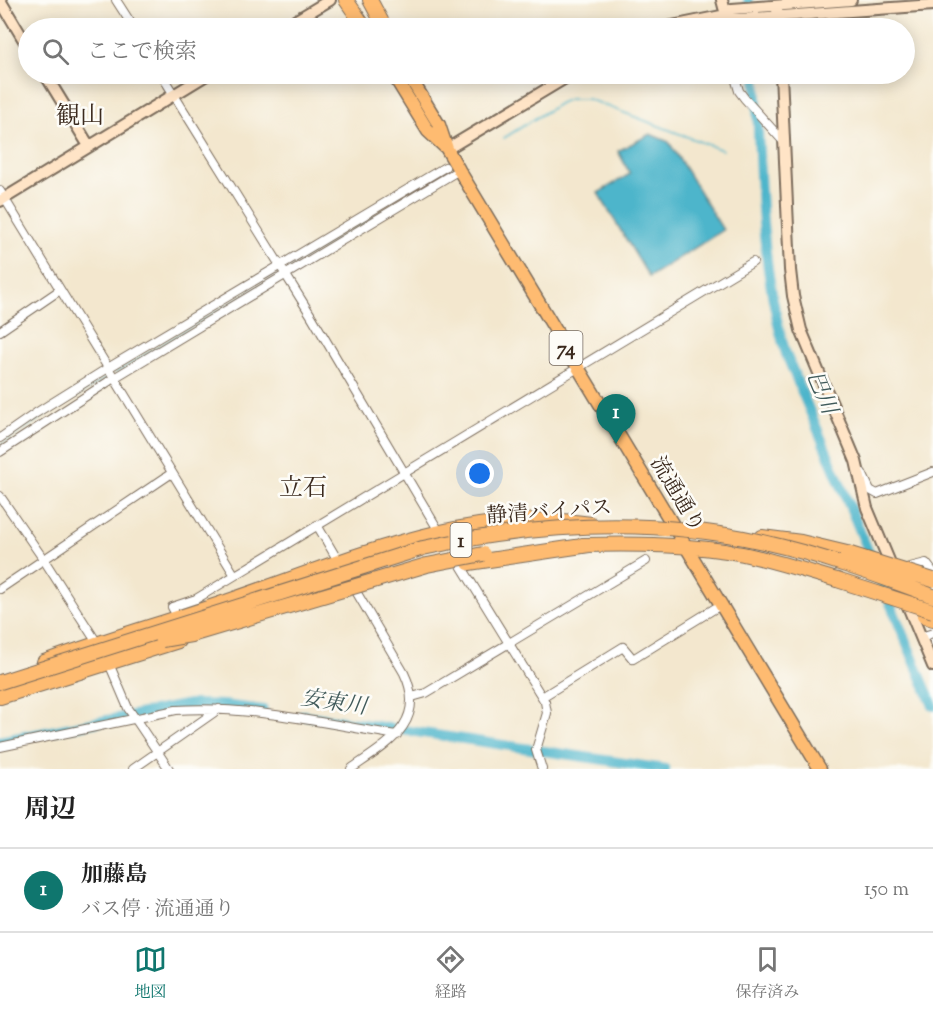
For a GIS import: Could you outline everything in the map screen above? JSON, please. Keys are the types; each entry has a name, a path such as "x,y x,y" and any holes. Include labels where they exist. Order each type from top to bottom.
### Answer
{"highway":[{"path":"370,0 380,18"},
{"path":"345,2 355,18"},
{"name":"1","path":"0,679 96,642 178,618 338,562 440,533 520,519 568,520 595,524"},
{"name":"1","path":"220,612 295,580 422,543 541,525 674,526 801,542 933,580"},
{"name":"静清バイパス","path":"0,679 41,669 384,560 456,541 544,528 608,526 681,529 762,542 841,563 933,596"},
{"name":"静清バイパス","path":"0,691 426,557 488,544 559,536 654,536 720,543 788,557 933,603"},
{"name":"1","path":"0,697 192,637 292,612 422,572 460,564 589,545"},
{"name":"1","path":"162,639 191,635 427,565 483,554 556,546 687,547 743,554 837,580 930,615"},
{"name":"1","path":"848,556 933,588"}],"main road":[{"path":"375,0 382,18"},
{"name":"74","path":"399,84 428,131 447,149"},
{"name":"74","path":"414,84 438,124 447,149"},
{"name":"流通通り","path":"447,149 820,769"}],"street":[{"path":"0,0 18,30"},
{"path":"116,0 128,18"},
{"path":"300,18 330,0"},
{"path":"722,0 726,18"},
{"path":"733,18 739,14 777,7 849,3 933,5"},
{"path":"726,15 730,18"},
{"path":"711,18 726,15"},
{"path":"51,84 88,146"},
{"path":"167,84 285,273 440,533"},
{"path":"192,84 1,197 234,574"},
{"path":"447,149 555,84"},
{"path":"737,84 745,99 784,143"},
{"path":"781,84 790,270 801,330 870,490 877,494 933,472"},
{"path":"0,438 108,368 445,167"},
{"path":"0,453 114,378 459,170"},
{"path":"178,618 172,607 196,599 753,262"},
{"path":"0,331 60,290"},
{"path":"856,461 867,508 933,666"},
{"path":"0,589 172,473"},
{"path":"0,496 110,663 128,708 169,769"},
{"path":"317,525 404,673 412,697 406,723 397,735 351,769"},
{"path":"412,697 426,693 645,561"},
{"path":"893,567 909,568 930,561 933,572"},
{"path":"460,564 546,707 547,713 537,740 536,755 542,769"},
{"path":"542,698 623,647 633,659 722,604"},
{"path":"921,637 933,633"},
{"path":"0,747 176,710 219,709 397,735"},
{"path":"133,769 219,709"}],"water":[{"path":"650,134 669,142 723,230 649,277 598,193 630,174 618,151"}],"waterway":[{"name":"巴川","path":"748,0 751,18"},
{"name":"巴川","path":"756,84 762,215 770,285 786,354 933,706"},
{"path":"504,138 560,103 569,99 588,99 722,150"},
{"path":"287,269 444,174"},
{"path":"115,373 280,273"},
{"path":"0,445 108,377"},
{"name":"安東川","path":"0,741 190,704 263,710"},
{"name":"安東川","path":"302,715 665,769"}],"place":[{"name":"加藤島","path":"616,444"}],"district":[{"name":"観山","path":"80,115"},
{"name":"立石","path":"303,487"}]}
